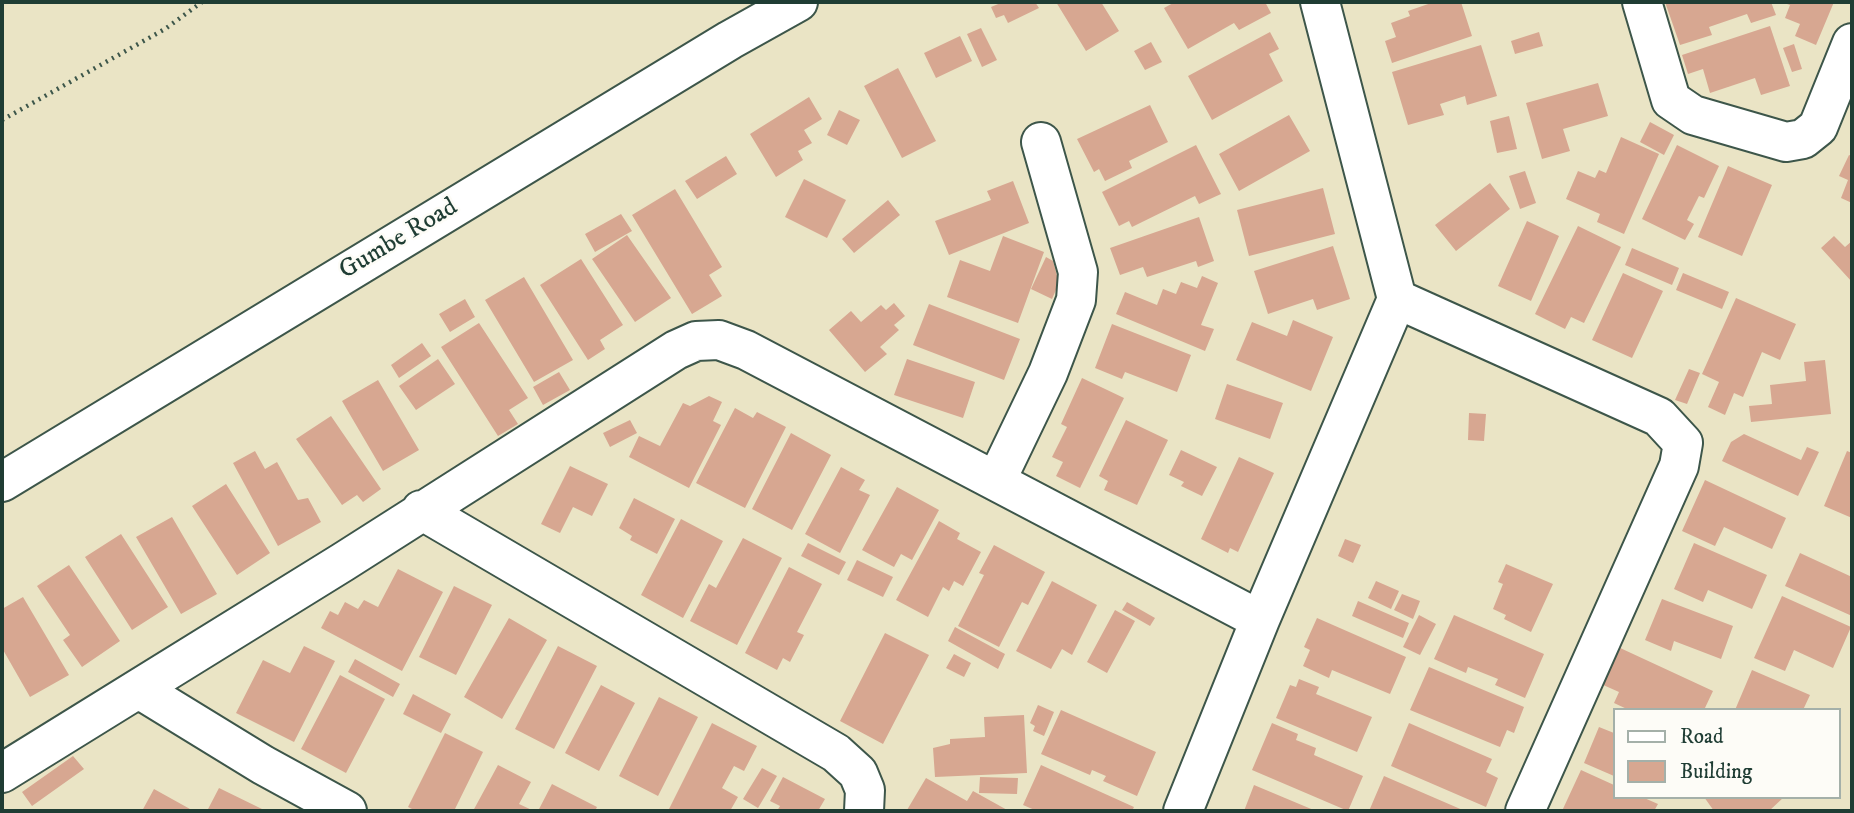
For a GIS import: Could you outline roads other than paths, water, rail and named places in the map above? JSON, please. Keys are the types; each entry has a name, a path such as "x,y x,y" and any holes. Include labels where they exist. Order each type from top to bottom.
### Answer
{"street":[{"name":"Gumbe Road","path":"2,482 730,40 798,2"},
{"path":"1183,811 1260,620 1397,299 1321,2"},
{"path":"1642,2 1671,100 1693,115 1786,142 1803,139 1818,127 1852,43"},
{"path":"996,481 1048,373 1076,300 1078,272 1041,142"},
{"path":"1397,299 1658,417 1683,443 1679,466 1525,811"},
{"path":"2,773 343,562 676,350 696,341 719,341 746,349 1260,620"},
{"path":"421,510 836,753 862,782 865,790 864,811"},
{"path":"139,689 263,765 347,811"}]}
